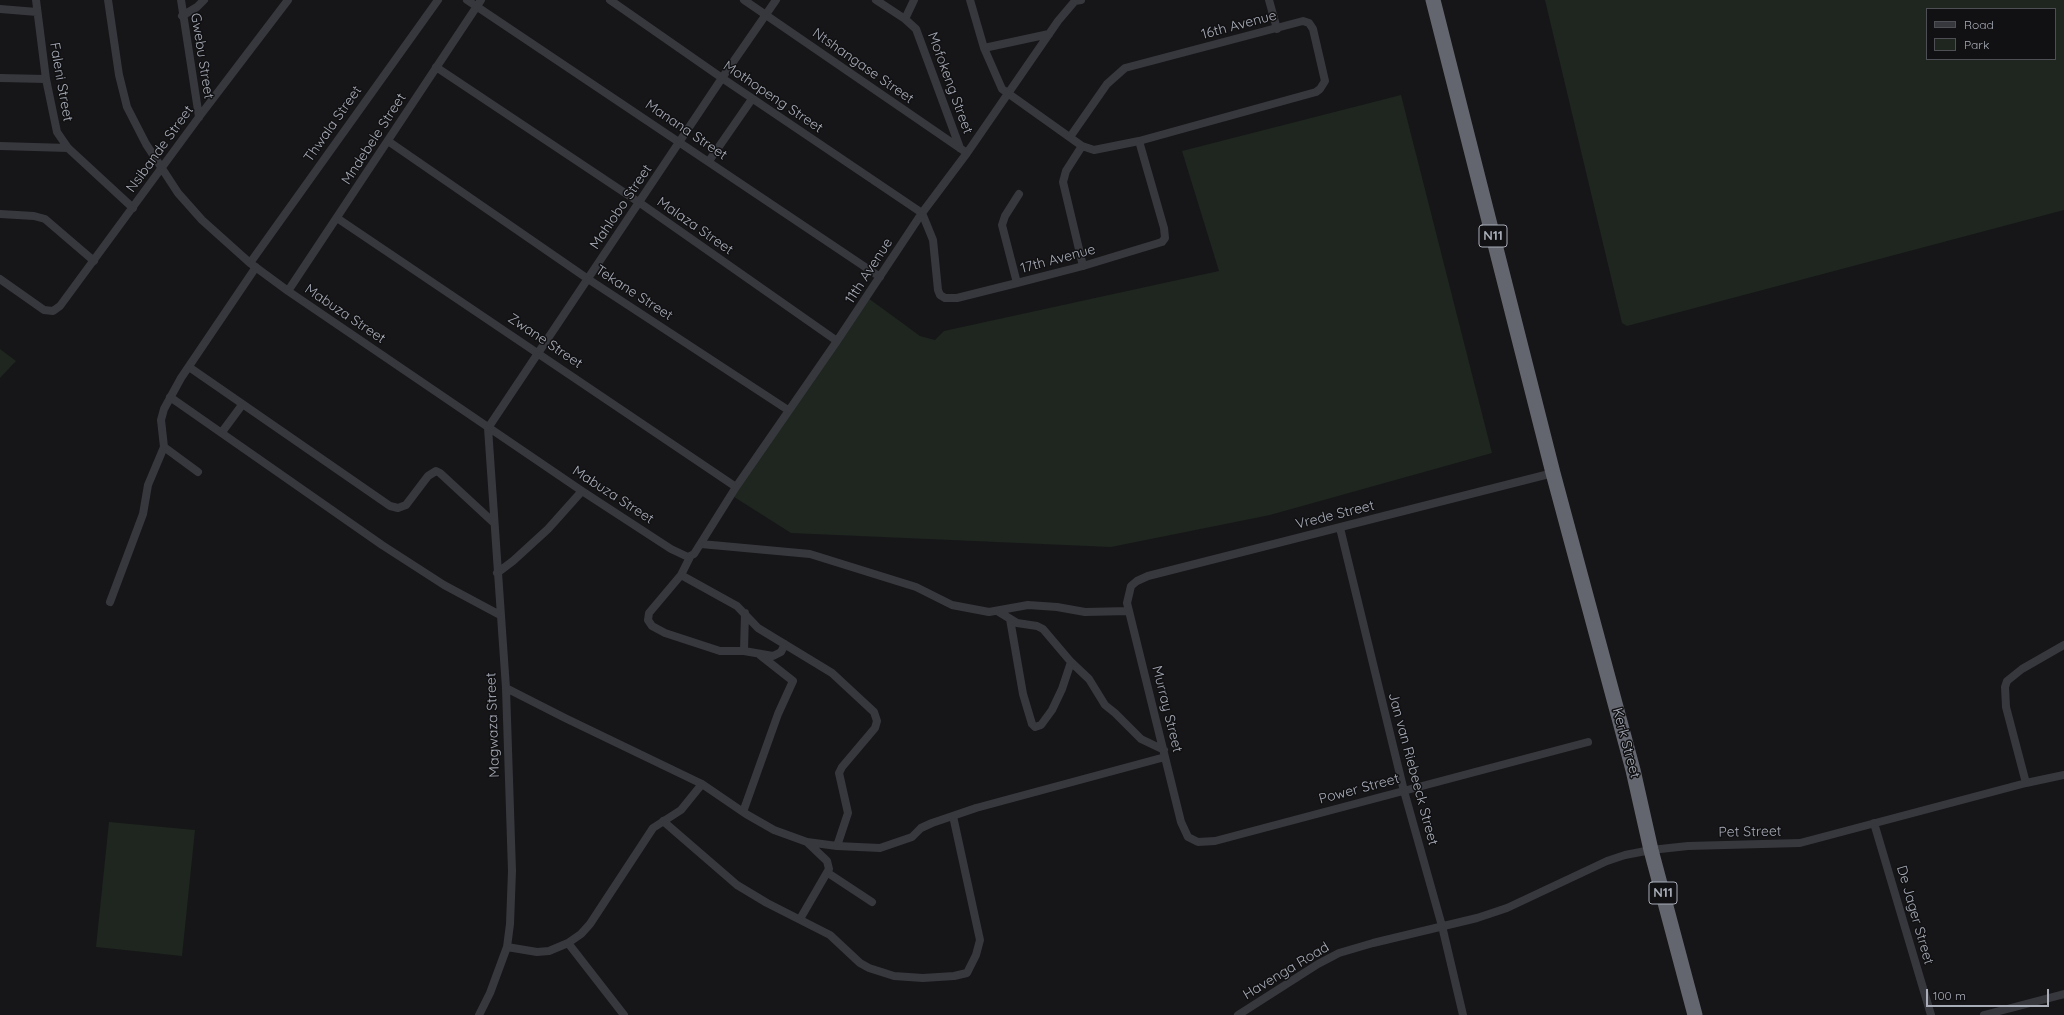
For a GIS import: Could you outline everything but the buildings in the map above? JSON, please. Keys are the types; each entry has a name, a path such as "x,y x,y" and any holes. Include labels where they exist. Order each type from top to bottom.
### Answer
{"highway":[{"name":"N11","path":"1433,0 1553,473"},
{"name":"Kerk Street","path":"1553,473 1633,770 1651,850 1695,1015"}],"street":[{"name":"Faleni Street","path":"36,0 46,79 55,127 68,148 133,208"},
{"name":"Mabuza Street","path":"108,0 119,75 127,107 146,144 189,207 253,265 288,291 582,491 687,556"},
{"name":"Gwebu Street","path":"181,0 182,16 199,117"},
{"path":"182,16 197,8 204,0"},
{"name":"Nsibande Street","path":"0,279 44,310 53,311 60,306 94,262 199,117 288,0"},
{"name":"Thwala Street","path":"164,447 162,420 164,409 170,397 253,265 438,0"},
{"name":"Manana Street","path":"467,0 479,3 880,277"},
{"name":"Mothopeng Street","path":"610,0 752,99 922,213"},
{"name":"Ntshangase Street","path":"744,0 967,153"},
{"name":"Mahlobo Street","path":"488,428 640,203 722,78 776,0"},
{"name":"Mofokeng Street","path":"876,0 905,19 916,29 960,148"},
{"path":"905,19 914,0"},
{"path":"970,0 984,48 999,83 1007,93"},
{"name":"11th Avenue","path":"744,651 720,652 711,650 698,643 665,633 652,626 648,620 649,613 681,575 687,556 701,544 736,487 788,410 838,341 922,213 967,153 1049,34 1077,0"},
{"path":"1269,0 1277,29"},
{"name":"Mndebele Street","path":"288,291 479,3"},
{"path":"0,9 37,12"},
{"name":"16th Avenue","path":"1007,93 1082,146 1094,150 1101,150 1312,94 1324,85 1324,76 1312,26 1303,21 1125,68 1107,84 1070,137"},
{"path":"984,48 1049,34"},
{"name":"Malaza Street","path":"436,67 640,203 838,341"},
{"path":"0,78 46,79"},
{"path":"709,161 752,99"},
{"name":"Tekane Street","path":"388,141 588,279 788,410"},
{"name":"17th Avenue","path":"922,213 933,240 937,284 941,296 957,298 1083,266 1160,243 1165,238 1163,221 1139,141"},
{"path":"0,146 68,148"},
{"path":"1082,146 1066,171 1063,182 1083,266"},
{"path":"1018,283 1002,225 1005,216 1019,194"},
{"path":"0,214 34,216 45,220 94,262"},
{"name":"Zwane Street","path":"337,218 538,352 736,487"},
{"path":"189,367 242,405 395,508 400,508 406,505 428,476 436,471 440,472 494,522"},
{"path":"170,397 382,545 444,585 500,615"},
{"path":"222,432 242,405"},
{"name":"Magwaza Street","path":"479,1015 492,987 507,947 510,924 512,871 506,688 488,428"},
{"path":"110,602 143,514 148,485 164,447 198,472"},
{"name":"Vrede Street","path":"1129,591 1137,581 1148,576 1553,473"},
{"path":"497,573 513,561 548,529 582,491"},
{"name":"Jan van Riebeeck Street","path":"1340,528 1404,791 1442,926 1463,1015"},
{"path":"701,544 810,554 922,589 952,605 989,612 1000,612 1028,605 1057,607 1084,612 1129,611"},
{"path":"681,575 737,606 758,628 840,678 868,705 876,717 876,725 870,734 840,769 839,776 848,812 837,846"},
{"name":"Murray Street","path":"1129,591 1127,603 1185,833"},
{"path":"1000,612 1021,624 1041,627 1071,662 1089,679 1105,705 1115,713 1134,734 1164,754"},
{"path":"745,613 744,651 760,655 778,655 785,644"},
{"path":"1010,619 1023,694 1032,724 1035,727 1041,726 1052,710 1071,662"},
{"path":"2026,783 2006,707 2005,687 2007,681 2022,669 2064,645"},
{"path":"743,812 778,714 794,681 760,655"},
{"path":"506,688 702,784 743,812 774,830 807,842 837,846 880,848 912,838 921,828 953,816 1164,754"},
{"name":"Power Street","path":"1185,833 1191,839 1198,842 1215,841 1588,742"},
{"name":"Pet Street","path":"1442,926 1477,918 1506,908 1607,861 1636,852 1688,846 1800,843 2026,783 2064,775"},
{"path":"507,947 537,952 557,949 568,943 590,924 653,828 681,810 702,784"},
{"path":"663,821 737,885 767,903 830,935 860,963 880,972 911,978 923,978 954,976 967,973 974,961 980,940 953,816"},
{"name":"De Jager Street","path":"1874,823 1931,1015"},
{"path":"800,919 828,873 829,864 807,842"},
{"path":"828,873 872,902"},
{"name":"Havenga Road","path":"1238,1015 1318,964 1339,953 1442,926"},
{"path":"568,943 624,1015"},
{"path":"1984,1015 2064,994"}],"green space":[{"path":"1545,0 2064,0 2064,210 1627,326 1622,323"},
{"path":"1401,95 1492,453 1270,515 1111,547 791,533 731,495 864,295 920,336 935,340 944,331 1219,271 1182,151"},
{"path":"0,349 16,361 0,378"},
{"path":"109,822 195,830 182,956 96,947"}]}
